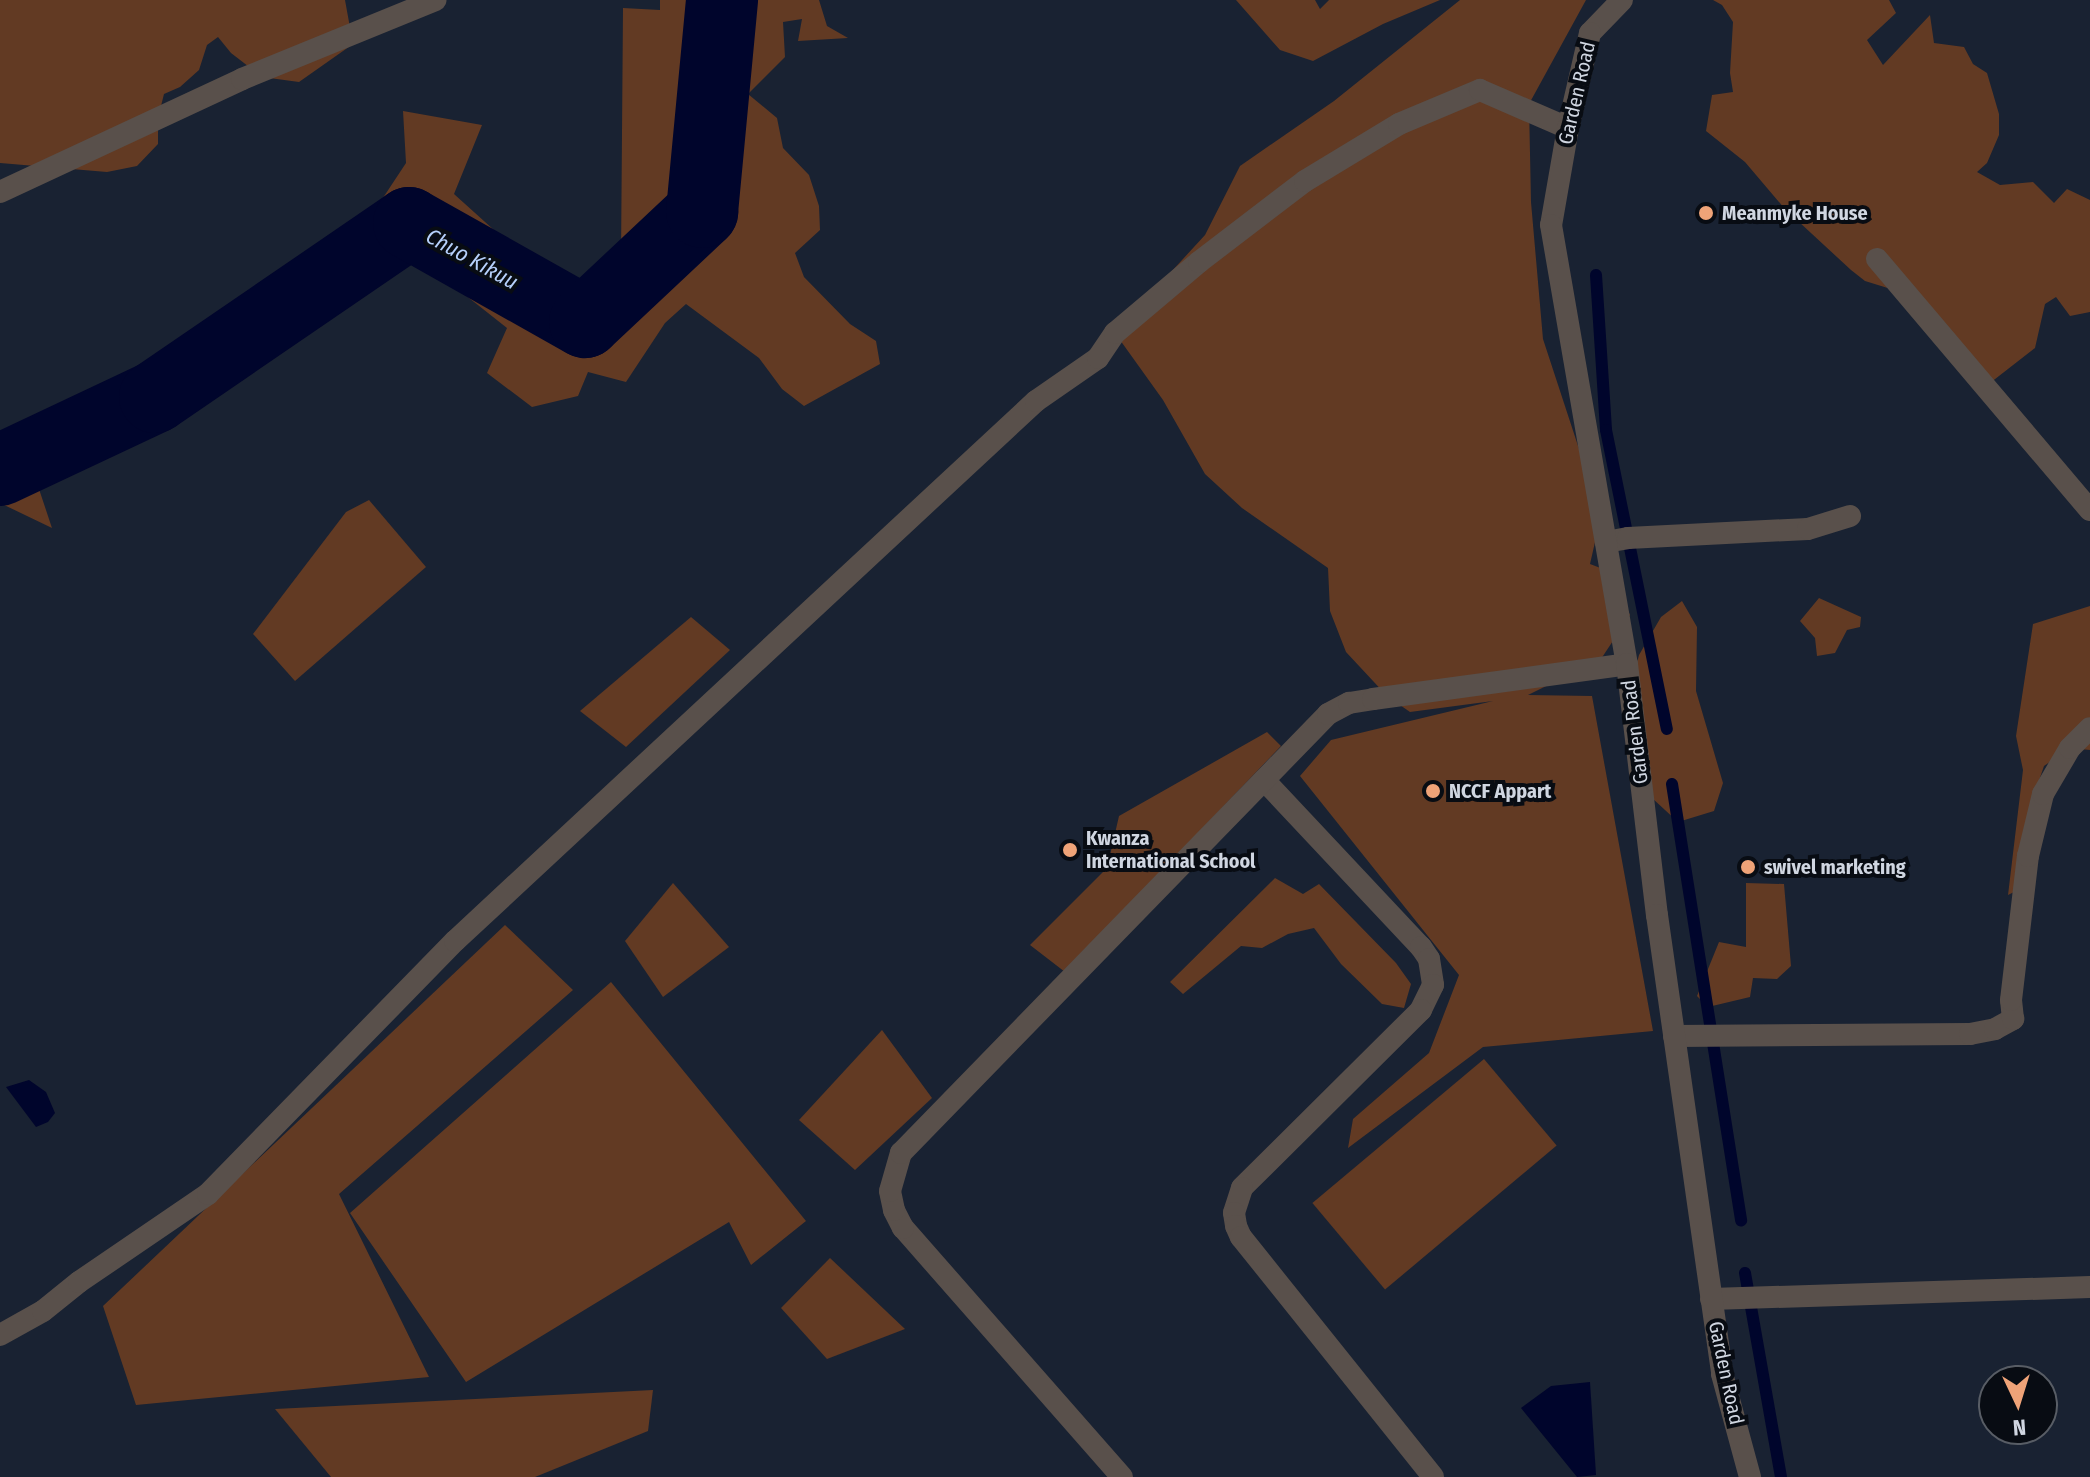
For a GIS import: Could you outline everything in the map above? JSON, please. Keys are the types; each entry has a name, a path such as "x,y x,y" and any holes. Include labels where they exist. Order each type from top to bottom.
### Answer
{"street":[{"path":"0,192 242,79 436,0"},
{"name":"Garden Road","path":"1622,0 1590,33 1568,128 1551,225 1627,664 1674,1036 1722,1374 1750,1477"},
{"path":"0,1335 43,1311 79,1282 208,1194 455,941 1036,401 1098,358 1115,333 1199,262 1305,181 1399,124 1480,90 1568,128"},
{"path":"1877,259 2090,510"},
{"path":"1606,542 1628,538 1808,529 1850,516"},
{"path":"1122,1477 903,1228 894,1210 890,1191 893,1171 901,1153 1328,714 1349,703 1627,664"},
{"path":"1674,1036 1970,1034 1995,1029 2013,1019 2011,1000 2028,856 2043,794 2070,748 2090,728"},
{"path":"1264,780 1421,947 1429,959 1433,985 1421,1010 1242,1188 1234,1213 1236,1226 1433,1477"},
{"path":"1711,1299 2090,1287"}],"shaded area":[{"path":"0,0 345,0 353,44 299,82 262,77 231,53 218,37 207,45 199,70 180,87 164,94 158,118 158,144 137,166 107,172 0,163"},
{"path":"660,0 819,0 827,26 848,38 798,41 802,19 783,22 785,57 748,94 777,118 783,148 809,175 819,206 820,230 795,253 804,277 850,324 876,341 880,364 804,406 782,389 759,358 686,304 665,323 626,382 588,372 578,396 532,407 487,373 507,328 369,219 406,163 403,111 482,125 454,194 557,287 595,282 621,256 623,8 660,10"},
{"path":"1236,0 1315,0 1320,9 1329,0 1440,0 1383,24 1313,61 1280,50"},
{"path":"1460,0 1586,0 1529,104 1531,202 1543,339 1601,516 1590,564 1611,572 1630,615 1601,659 1528,695 1592,696 1653,1031 1483,1047 1348,1148 1353,1119 1429,1053 1459,975 1300,776 1331,740 1493,701 1410,712 1387,696 1346,652 1330,611 1328,568 1242,508 1205,474 1163,400 1115,333 1205,235 1240,166 1334,101"},
{"path":"1713,0 1889,0 1896,13 1867,40 1883,65 1930,15 1934,43 1964,47 1973,64 1987,73 1999,114 1999,135 1987,163 1977,172 2000,185 2033,182 2054,203 2067,189 2090,200 2090,312 2070,316 2056,297 2045,304 2035,348 1981,390 1907,294 1865,281 1851,270 1785,209 1745,162 1706,131 1712,95 1733,92 1730,73 1733,22 1722,5"},
{"path":"46,442 60,466 36,480 52,528 0,503 0,463"},
{"path":"369,500 426,567 295,681 253,634 346,512"},
{"path":"1819,598 1861,617 1860,627 1847,630 1835,653 1817,656 1815,638 1800,621"},
{"path":"1682,601 1697,627 1696,691 1723,783 1714,811 1678,822 1652,798 1630,690 1639,655 1661,617"},
{"path":"2090,606 2090,750 2070,748 2044,766 2031,804 2016,891 2008,895 2023,770 2016,736 2033,624"},
{"path":"691,617 730,650 626,747 580,711"},
{"path":"1267,732 1281,746 1065,972 1030,945 1107,868 1119,816"},
{"path":"1275,878 1303,894 1319,884 1396,963 1411,984 1404,1008 1382,1004 1341,964 1314,928 1288,934 1262,948 1241,946 1183,994 1170,982"},
{"path":"673,883 729,947 663,997 625,941"},
{"path":"1746,883 1784,884 1791,966 1777,979 1753,978 1750,997 1708,1007 1697,996 1719,942 1746,947"},
{"path":"505,925 573,990 339,1194 429,1377 136,1405 103,1306"},
{"path":"611,982 806,1221 751,1265 729,1222 466,1382 350,1213"},
{"path":"882,1030 932,1098 855,1170 799,1120"},
{"path":"1484,1059 1557,1146 1385,1290 1312,1203"},
{"path":"830,1258 905,1329 827,1359 781,1308"},
{"path":"653,1390 648,1431 535,1477 331,1477 275,1409"}],"water":[{"path":"29,1080 46,1092 55,1113 48,1122 36,1127 6,1087"},
{"path":"1590,1382 1596,1475 1577,1477 1521,1408 1551,1386"}],"waterway":[{"name":"Chuo Kikuu","path":"0,470 155,397 409,223 585,322 702,212 722,0"},
{"path":"1596,275 1606,430 1667,729"},
{"path":"1672,784 1741,1221"},
{"path":"1745,1273 1781,1477"}],"place":[{"name":"Meanmyke House","path":"1706,213"},
{"name":"NCCF Appart","path":"1433,791"},
{"name":"Kwanza International School","path":"1070,850"},
{"name":"swivel marketing","path":"1748,867"}]}
